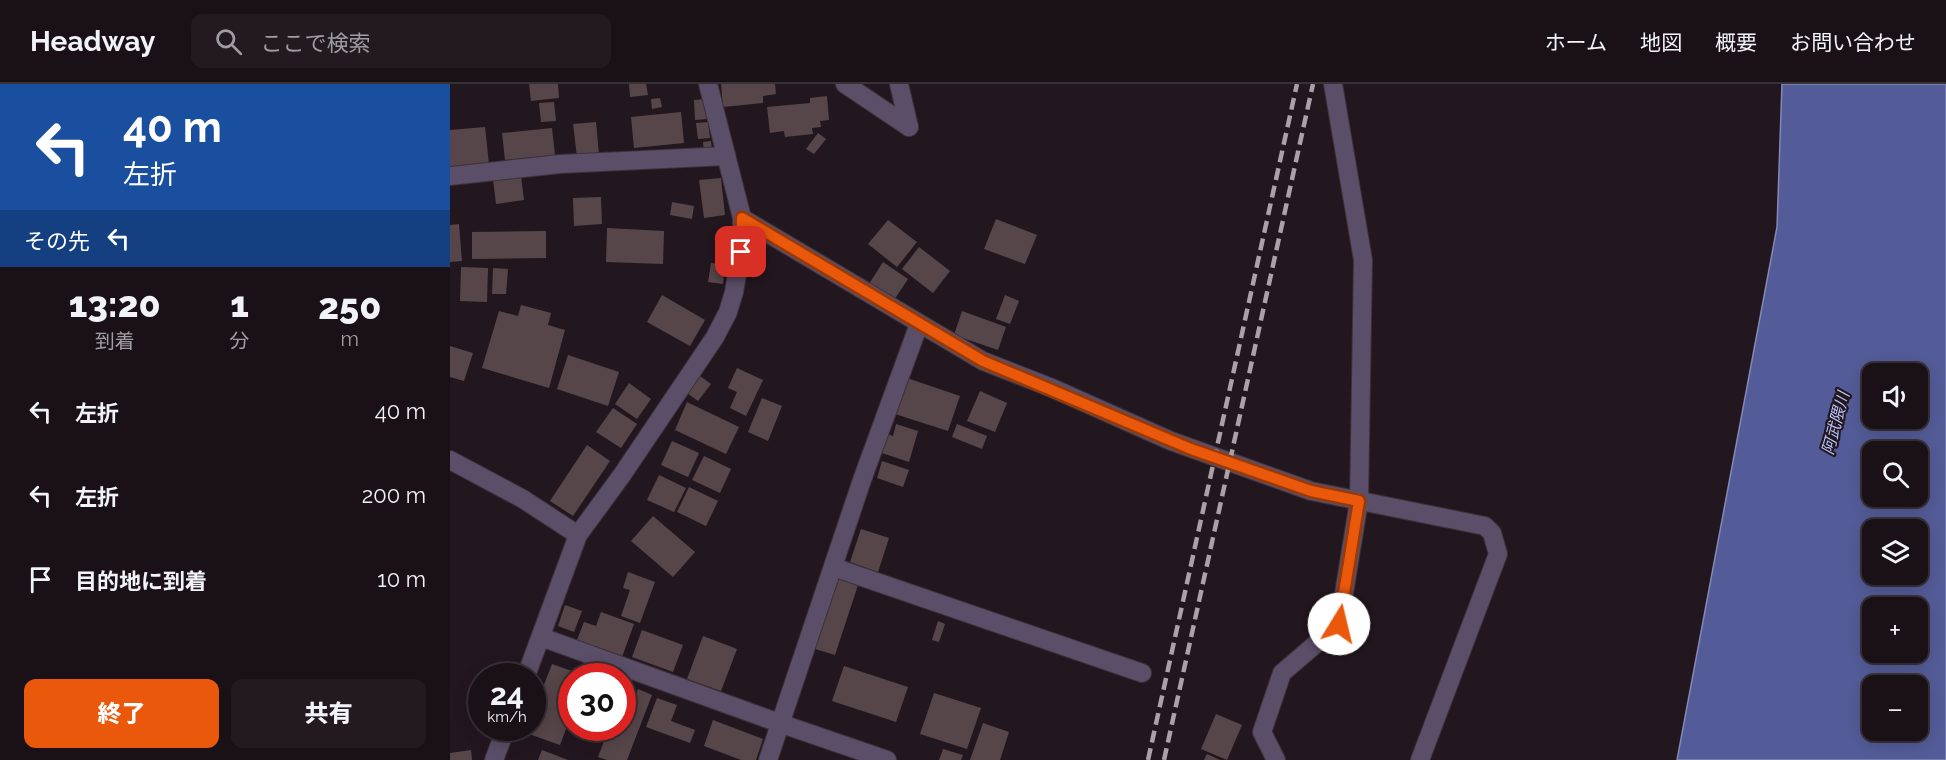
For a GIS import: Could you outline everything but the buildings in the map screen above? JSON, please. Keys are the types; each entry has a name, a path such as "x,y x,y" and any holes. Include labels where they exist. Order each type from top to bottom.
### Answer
{"street":[{"path":"531,663 578,536 715,337 731,302 738,269 742,218 708,84"},
{"path":"845,84 909,127 899,84"},
{"path":"1276,760 1262,732 1282,673 1339,624 1359,501 1363,260 1333,84"},
{"path":"450,176 560,164 726,156"},
{"path":"742,218 983,361 1052,388 1171,441 1311,491 1485,526 1492,532 1498,554 1420,760"},
{"path":"768,760 877,438 919,324"},
{"path":"450,460 524,499 578,536"},
{"path":"833,567 1142,673"},
{"path":"541,637 887,760"},
{"path":"494,760 501,741"}],"water":[{"name":"阿武隈川","path":"1782,84 1946,84 1946,760 1677,760 1777,227"}],"railway":[{"path":"1148,760 1297,84"},
{"path":"1164,760 1313,84"}],"route":[{"path":"741,252 742,218 983,361 1052,388 1191,449 1311,491 1359,501 1339,624"}]}
